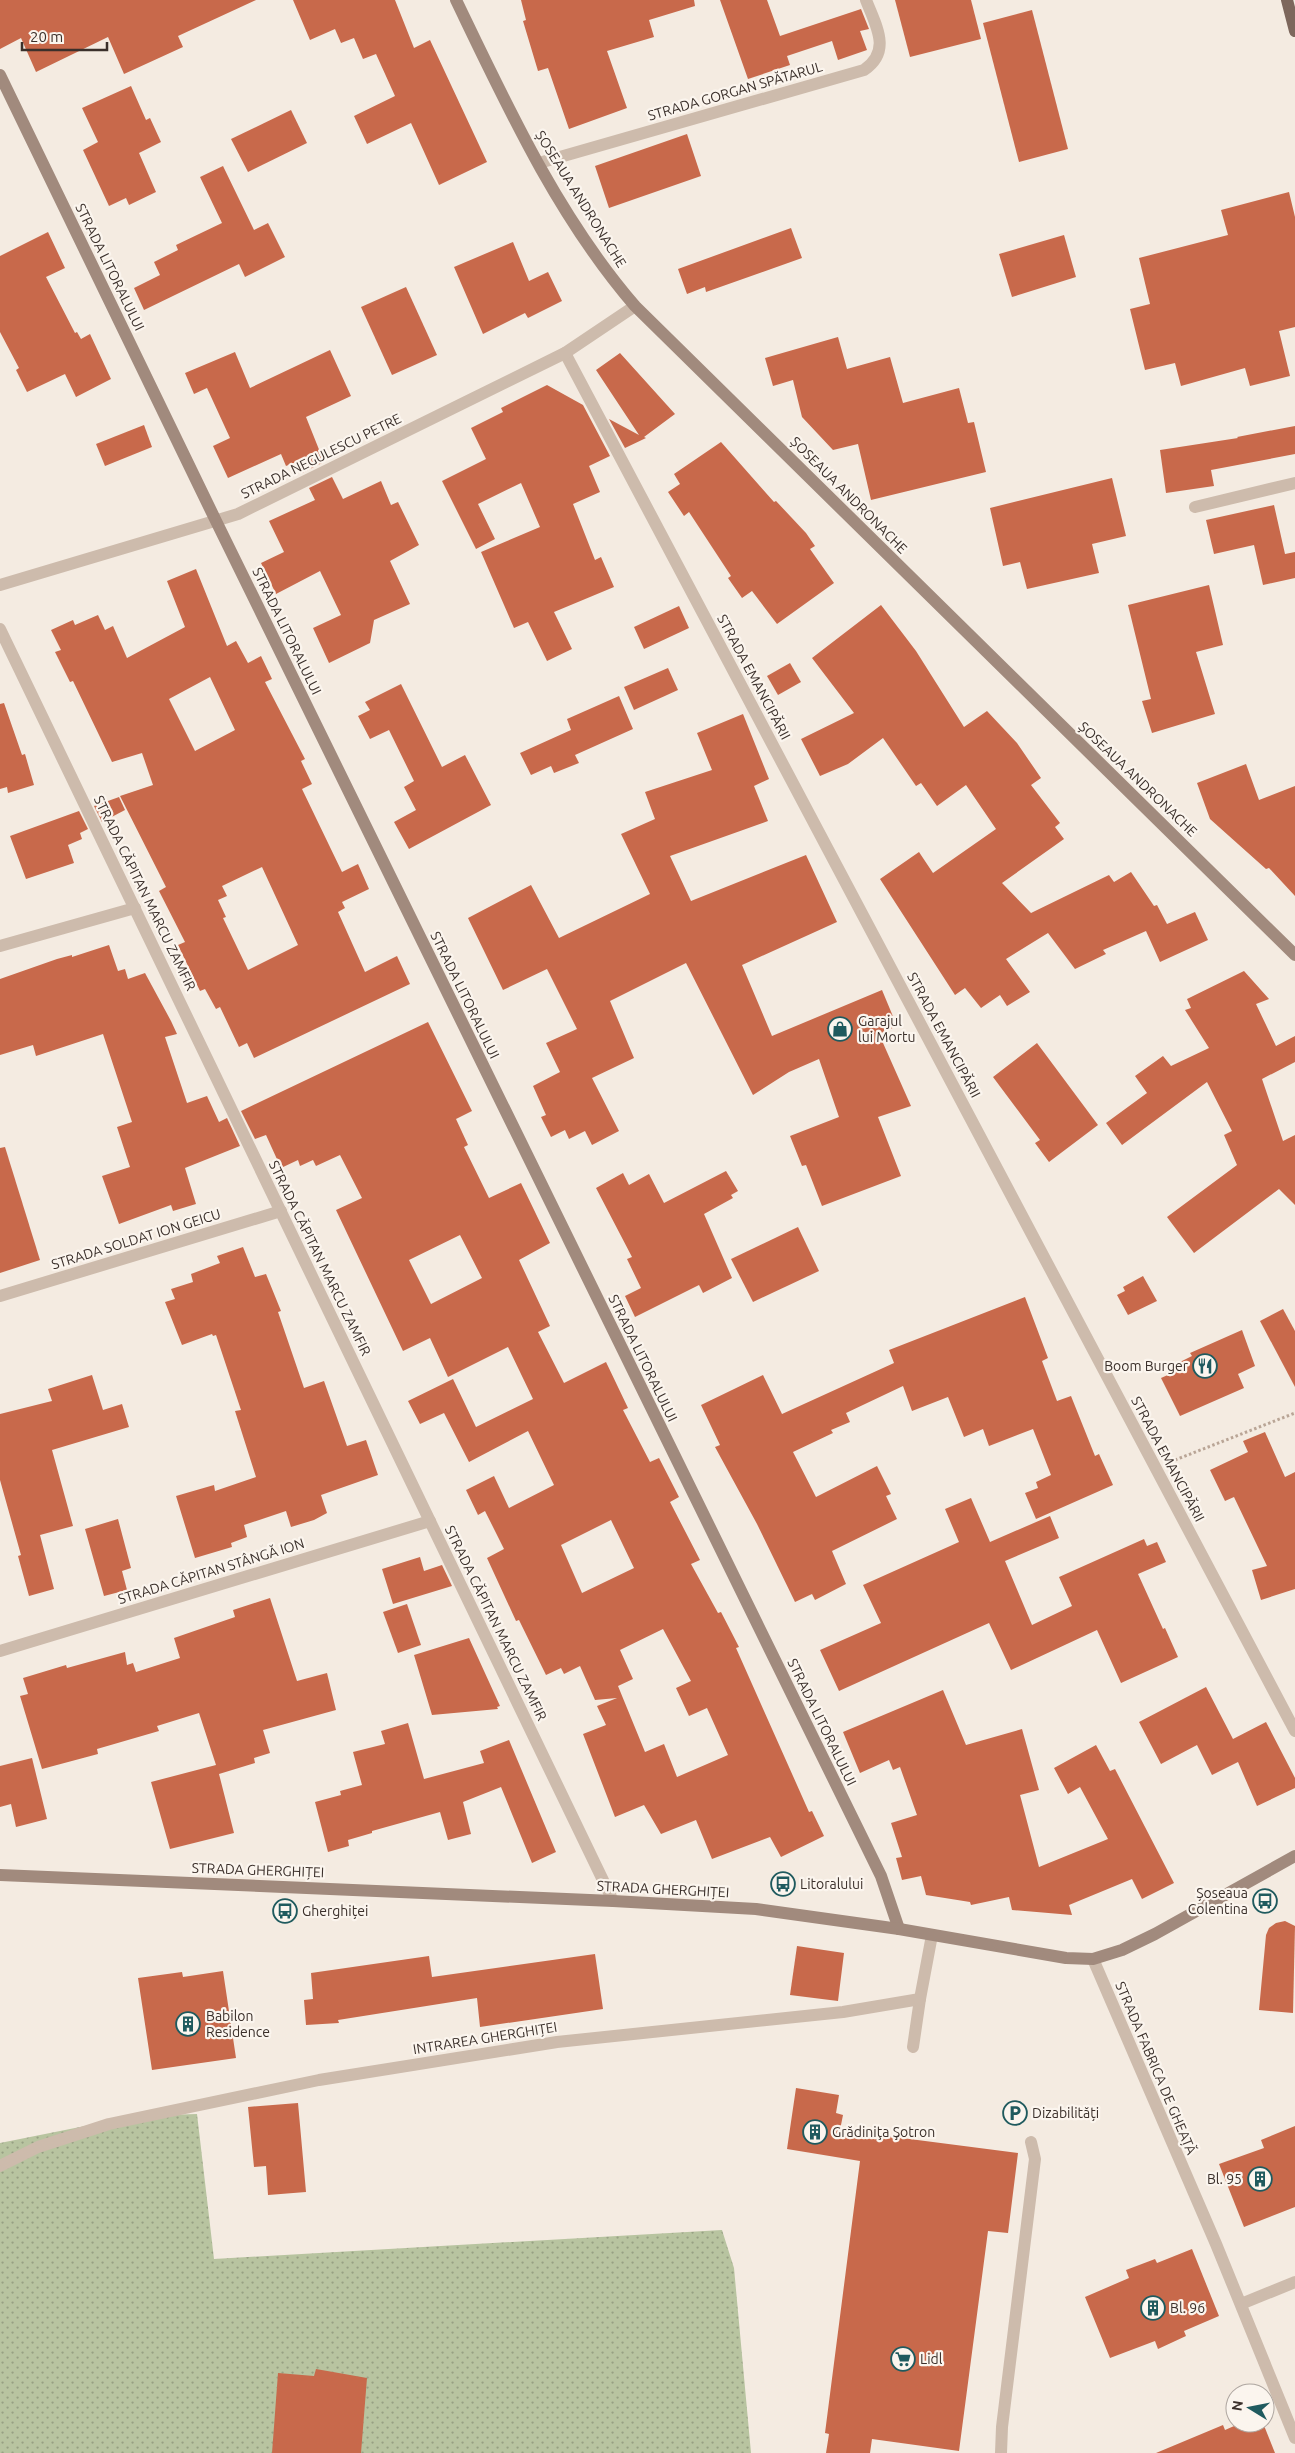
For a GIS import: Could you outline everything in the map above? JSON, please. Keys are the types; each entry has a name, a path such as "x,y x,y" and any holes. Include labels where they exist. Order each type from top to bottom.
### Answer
{"main road":[{"name":"ȘOSEAUA ANDRONACHE","path":"456,0 508,107 538,163 608,272 635,306 1295,955"},
{"path":"1287,0 1295,30"},
{"name":"STRADA LITORALULUI","path":"0,75 216,521 881,1876 899,1929"},
{"name":"STRADA GHERGHIȚEI","path":"0,1875 613,1901 784,1912 899,1929 1066,1958 1093,1959 1122,1950 1155,1934 1295,1856"}],"street":[{"name":"STRADA GORGAN SPĂTARUL","path":"538,163 864,70 874,63 879,54 880,44 866,0"},
{"name":"STRADA NEGULESCU PETRE","path":"0,585 238,514 565,353 635,306"},
{"name":"STRADA EMANCIPĂRII","path":"565,353 1295,1731"},
{"path":"1195,507 1295,483"},
{"name":"STRADA CĂPITAN MARCU ZAMFIR","path":"0,628 613,1901"},
{"path":"0,946 135,908"},
{"name":"STRADA SOLDAT ION GEICU","path":"0,1296 281,1211"},
{"name":"STRADA CĂPITAN STÂNGĂ ION","path":"0,1651 430,1521"},
{"path":"914,2047 920,2000 932,1935"},
{"name":"STRADA FABRICA DE GHEAȚĂ","path":"1093,1959 1241,2304 1295,2438"},
{"name":"INTRAREA GHERGHIȚEI","path":"0,2166 38,2147 109,2124 318,2080 558,2042 843,2012 920,2000"},
{"path":"1001,2453 1002,2427 1034,2178 1035,2159 1031,2142"},
{"path":"1241,2304 1295,2282"}],"path":[{"path":"1156,1468 1295,1413"}],"green space":[{"path":"197,2114 214,2259 722,2230 734,2268 751,2453 0,2453 0,2143 135,2116"}],"building":[{"path":"0,0 256,0 178,36 183,47 124,74 108,37 36,72 21,38 0,49"},
{"path":"293,0 395,0 414,48 430,40 487,162 439,185 411,123 367,144 354,116 395,96 376,54 363,59 354,38 341,43 335,29 310,40"},
{"path":"521,0 694,0 695,6 649,20 654,37 607,51 627,108 569,129 548,68 538,71 523,21 526,20"},
{"path":"720,0 767,0 780,36 861,9 869,29 860,31 867,50 838,60 832,41 787,56 790,65 748,79"},
{"path":"895,0 971,0 981,39 910,57"},
{"path":"1032,10 1068,149 1019,162 983,23"},
{"path":"131,86 146,120 150,118 161,142 139,153 156,192 129,205 126,198 109,206 83,150 98,142 82,108"},
{"path":"291,110 307,143 248,172 231,139"},
{"path":"687,134 701,176 609,208 595,166"},
{"path":"223,166 254,230 268,223 285,257 245,277 239,264 144,310 134,288 160,275 154,262 178,250 176,245 222,223 200,177"},
{"path":"1289,192 1295,217 1295,327 1279,331 1290,376 1250,386 1245,368 1181,386 1175,363 1145,370 1130,309 1150,304 1139,258 1228,235 1221,210"},
{"path":"791,228 802,258 706,292 705,287 687,294 678,269"},
{"path":"48,232 65,268 46,277 75,333 77,332 81,339 90,334 111,379 76,397 65,374 27,392 16,370 19,368 0,332 0,256"},
{"path":"1064,235 1076,277 1012,297 999,254"},
{"path":"513,242 529,281 548,272 562,301 528,318 525,313 483,334 454,267"},
{"path":"406,287 437,355 392,375 361,307"},
{"path":"838,337 847,369 890,357 903,403 959,388 968,423 974,422 986,472 871,500 858,444 833,450 802,417 793,380 773,386 765,358"},
{"path":"330,350 351,396 306,417 324,462 302,473 296,462 286,466 281,454 228,478 213,446 230,438 207,388 194,394 185,373 235,352 250,388"},
{"path":"620,353 675,414 644,437 646,438 625,448 609,419 639,435 596,370"},
{"path":"547,385 583,405 610,456 589,466 600,492 573,504 595,560 601,557 614,587 554,612 572,649 547,661 528,622 514,628 481,552 540,527 521,483 478,504 495,539 476,549 442,481 486,459 471,428 503,412 501,408"},
{"path":"144,425 152,447 105,466 96,444"},
{"path":"1295,426 1295,454 1211,470 1214,486 1166,493 1160,450 1238,438"},
{"path":"721,442 774,502 776,501 806,533 815,546 810,549 834,583 777,624 752,591 742,598 728,578 731,576 689,512 684,516 668,492 680,484 674,474"},
{"path":"332,477 343,499 381,481 391,505 398,502 419,545 390,561 410,604 374,620 370,643 329,663 313,628 341,615 320,571 276,594 261,563 284,552 269,521 315,500 309,488"},
{"path":"1112,478 1126,536 1092,544 1099,573 1027,589 1020,562 1003,566 990,508"},
{"path":"1274,505 1285,554 1295,552 1295,578 1263,585 1254,545 1214,554 1206,520"},
{"path":"196,569 227,646 236,641 248,663 261,656 272,679 265,682 305,759 301,761 312,784 302,789 342,872 358,864 369,889 342,902 345,908 338,912 365,972 397,956 410,984 254,1058 247,1043 239,1047 220,1007 216,1009 205,989 200,991 178,945 185,942 159,891 166,887 120,796 153,785 142,753 112,762 73,681 70,682 55,652 61,650 51,630 73,620 75,625 98,615 105,630 113,626 127,658 185,627 167,581","holes":["210,677 235,730 195,751 169,699","262,867 298,945 248,970 223,918 226,917 218,900 227,896 222,886"]},
{"path":"1209,585 1223,645 1196,652 1215,714 1152,733 1142,701 1151,699 1128,605"},
{"path":"881,605 916,651 964,727 987,711 1017,743 1041,778 1031,785 1060,823 1055,827 1064,839 1002,883 1031,913 1109,875 1114,882 1131,872 1154,906 1157,905 1167,924 1195,912 1208,940 1160,962 1146,931 1103,950 1106,954 1075,969 1048,933 1006,959 1030,992 1007,1006 1000,995 981,1008 965,988 955,995 880,879 919,852 933,873 996,829 966,785 937,806 921,783 916,786 883,738 848,764 820,776 801,739 854,713 812,658"},
{"path":"679,606 689,628 644,649 634,627"},
{"path":"790,663 801,682 778,695 767,676"},
{"path":"668,668 678,690 634,710 624,687"},
{"path":"401,684 442,767 465,755 491,805 409,849 394,822 416,810 404,787 414,781 389,730 370,739 358,716 370,710 365,702"},
{"path":"619,696 633,729 575,755 579,763 554,773 551,766 531,775 520,753 571,730 567,719"},
{"path":"4,703 22,755 25,754 34,785 8,793 7,787 0,789 0,704"},
{"path":"743,714 769,779 754,786 768,821 670,856 691,901 806,855 837,922 742,965 772,1036 882,990 897,1026 879,1034 911,1106 878,1117 901,1176 822,1206 806,1165 802,1166 790,1136 839,1117 819,1059 789,1072 753,1095 686,963 610,1001 634,1058 592,1078 619,1131 592,1145 585,1131 569,1139 565,1130 551,1137 541,1117 546,1115 533,1086 560,1072 546,1043 577,1029 547,969 503,990 468,918 531,885 559,938 650,894 621,834 655,819 645,792 712,770 697,733"},
{"path":"1246,764 1259,800 1295,786 1295,896 1269,868 1266,869 1210,819 1197,783"},
{"path":"119,797 125,810 102,822 94,806"},
{"path":"79,811 88,829 80,833 82,839 68,845 74,863 26,879 10,836"},
{"path":"109,945 118,971 125,969 128,979 145,973 171,1021 177,1034 165,1037 187,1103 207,1096 219,1122 227,1118 240,1146 185,1168 196,1204 173,1211 171,1205 119,1224 102,1176 130,1167 117,1127 132,1122 103,1034 36,1056 33,1045 0,1055 0,979 57,959 72,955 72,957"},
{"path":"1244,971 1269,999 1256,1004 1276,1046 1295,1036 1295,1062 1262,1079 1283,1141 1295,1135 1295,1205 1279,1189 1194,1253 1167,1217 1237,1165 1224,1135 1232,1131 1207,1082 1122,1145 1106,1123 1147,1093 1135,1076 1163,1056 1171,1066 1209,1048 1185,1010 1191,1008 1187,999"},
{"path":"428,1022 472,1111 456,1119 468,1145 464,1147 489,1198 521,1183 550,1243 519,1260 550,1326 538,1332 564,1383 606,1362 628,1408 623,1410 650,1462 659,1458 679,1497 670,1502 700,1560 691,1564 718,1613 721,1612 739,1647 736,1648 809,1812 812,1811 824,1836 781,1857 770,1837 712,1859 696,1820 661,1834 644,1805 615,1817 583,1734 606,1725 597,1706 617,1698 595,1700 580,1666 564,1674 561,1668 546,1675 519,1620 516,1621 487,1558 504,1549 485,1511 478,1515 466,1490 494,1476 509,1508 554,1485 528,1431 469,1462 444,1413 420,1424 408,1401 453,1379 476,1427 533,1399 508,1347 448,1377 430,1338 403,1351 336,1210 362,1198 340,1155 316,1166 313,1160 300,1166 298,1160 281,1168 266,1135 255,1139 241,1111","holes":["460,1235 482,1278 431,1304 409,1260","611,1520 634,1568 582,1593 561,1545","663,1629 691,1681 676,1688 689,1716 707,1708 728,1755 677,1777 664,1744 645,1752 618,1686 633,1679 620,1650"]},
{"path":"1037,1043 1098,1125 1049,1162 1035,1143 1040,1140 993,1077"},
{"path":"5,1147 40,1260 0,1273 0,1148"},
{"path":"726,1171 738,1191 731,1195 733,1198 704,1214 732,1278 703,1293 699,1285 635,1317 625,1296 641,1288 627,1259 632,1257 596,1188 623,1173 629,1185 649,1174 664,1203"},
{"path":"798,1227 819,1271 753,1302 731,1259"},
{"path":"243,1247 255,1277 266,1274 281,1311 278,1312 304,1388 324,1381 347,1446 366,1440 378,1475 321,1495 327,1513 314,1520 291,1527 286,1511 244,1525 247,1537 231,1543 232,1547 195,1558 176,1496 214,1485 215,1491 256,1477 235,1411 241,1410 216,1335 213,1336 212,1334 182,1345 165,1302 175,1299 171,1289 193,1282 191,1274 220,1263 217,1256"},
{"path":"1143,1276 1157,1301 1128,1315 1117,1295 1125,1291 1123,1287"},
{"path":"1025,1297 1048,1358 1042,1361 1057,1401 1071,1396 1095,1456 1099,1454 1113,1485 1036,1519 1025,1493 1038,1488 1036,1482 1051,1475 1033,1429 989,1446 983,1429 964,1437 948,1397 912,1411 903,1386 846,1413 850,1422 831,1430 833,1433 793,1452 816,1497 877,1466 891,1494 886,1496 897,1519 832,1551 846,1584 815,1600 812,1594 795,1602 757,1524 715,1447 720,1445 701,1405 763,1375 782,1414 894,1363 889,1350"},
{"path":"1283,1309 1295,1331 1295,1387 1260,1321"},
{"path":"1242,1330 1255,1366 1238,1374 1244,1388 1180,1416 1161,1378 1179,1370 1176,1364 1192,1356 1190,1353"},
{"path":"92,1375 103,1410 122,1404 129,1427 52,1450 73,1526 40,1535 54,1589 29,1596 18,1556 21,1555 0,1480 0,1414 52,1401 48,1389"},
{"path":"1265,1432 1285,1477 1295,1472 1295,1589 1261,1600 1252,1570 1267,1566 1234,1497 1225,1501 1210,1470 1248,1452 1243,1441"},
{"path":"971,1498 990,1542 1050,1516 1059,1538 1005,1561 1032,1625 1072,1606 1059,1577 1144,1539 1147,1546 1157,1542 1166,1562 1138,1574 1178,1657 1121,1683 1097,1630 1011,1670 989,1623 839,1691 820,1650 881,1623 863,1585 959,1542 945,1509"},
{"path":"118,1519 131,1568 122,1571 127,1590 104,1596 85,1529"},
{"path":"420,1557 424,1571 442,1565 452,1586 393,1604 382,1569"},
{"path":"270,1598 297,1681 327,1673 336,1710 263,1730 270,1753 254,1758 255,1763 219,1774 234,1833 170,1849 151,1782 216,1765 199,1713 157,1726 159,1731 97,1749 98,1754 42,1769 20,1696 28,1694 23,1678 66,1665 67,1668 125,1652 127,1665 133,1663 136,1672 180,1658 174,1638 235,1617 233,1610"},
{"path":"407,1604 421,1645 398,1653 383,1612"},
{"path":"469,1638 500,1706 497,1707 498,1709 432,1715 414,1655"},
{"path":"1206,1687 1233,1739 1266,1722 1295,1778 1295,1788 1257,1806 1238,1762 1212,1775 1197,1745 1161,1764 1139,1722"},
{"path":"943,1690 966,1745 1022,1729 1039,1790 1020,1795 1039,1867 1108,1839 1080,1787 1068,1794 1054,1768 1096,1745 1110,1771 1115,1769 1174,1883 1142,1899 1132,1879 1069,1905 1072,1915 1012,1910 1009,1897 971,1905 970,1902 926,1895 921,1876 902,1880 896,1858 902,1857 891,1823 917,1815 900,1767 893,1770 889,1760 860,1773 843,1732"},
{"path":"408,1723 424,1779 484,1763 480,1751 509,1740 556,1852 532,1863 501,1787 463,1802 471,1834 448,1840 440,1812 372,1831 372,1833 348,1840 349,1846 328,1852 315,1802 341,1795 340,1791 362,1785 353,1752 385,1744 381,1731"},
{"path":"32,1758 47,1819 16,1827 11,1804 0,1807 0,1766"},
{"path":"1285,1921 1295,1926 1293,2013 1259,2010 1266,1935 1269,1928 1276,1923"},
{"path":"797,1946 844,1953 838,2001 790,1995"},
{"path":"595,1954 603,2009 480,2027 477,1998 338,2020 339,2023 306,2025 304,2000 313,1999 311,1973 429,1956 432,1977"},
{"name":"Babilon Residence","path":"223,1971 236,2058 152,2070 138,1978 182,1972 183,1977"},
{"name":"Lidl","path":"796,2088 839,2095 836,2113 843,2115 840,2130 1018,2153 1008,2233 988,2231 959,2451 872,2439 870,2453 826,2453 829,2434 825,2433 860,2161 787,2149"},
{"path":"298,2103 306,2192 268,2195 266,2166 254,2167 248,2107"},
{"name":"Bl. 95","path":"1295,2126 1295,2207 1244,2227 1219,2164 1264,2148 1261,2140"},
{"name":"Bl. 96","path":"1192,2249 1219,2316 1184,2331 1186,2336 1158,2349 1155,2341 1110,2358 1085,2297 1129,2278 1126,2270 1155,2259 1157,2263"},
{"path":"316,2369 367,2378 361,2453 272,2453 278,2373 314,2376"},
{"path":"1223,2425 1225,2433 1267,2433 1275,2453 1156,2453"}],"place":[{"name":"Garajul lui Mortu","path":"840,1029"},
{"name":"Boom Burger","path":"1205,1366"},
{"name":"Litoralului","path":"783,1884"},
{"name":"Șoseaua Colentina","path":"1265,1901"},
{"name":"Gherghiței","path":"285,1911"},
{"name":"Babilon Residence","path":"188,2024"},
{"name":"Dizabilități","path":"1015,2113"},
{"name":"Grădiniţa Şotron","path":"815,2132"},
{"name":"Bl. 95","path":"1260,2179"},
{"name":"Bl. 96","path":"1153,2308"},
{"name":"Lidl","path":"903,2359"}]}
